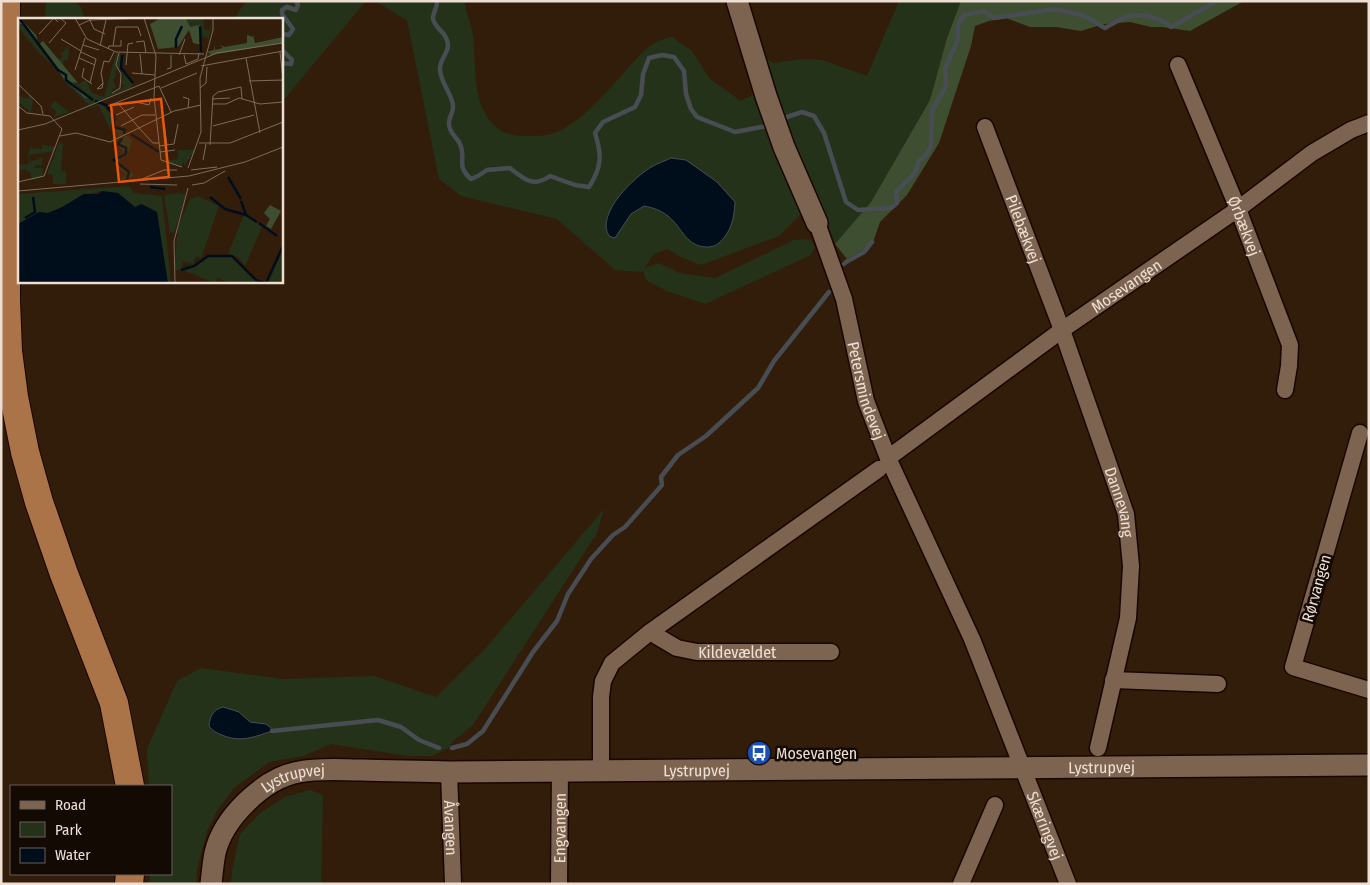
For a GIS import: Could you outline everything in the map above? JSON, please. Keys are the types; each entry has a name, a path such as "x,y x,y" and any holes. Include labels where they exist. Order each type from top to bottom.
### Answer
{"highway":[{"path":"6,1 6,302 8,351 14,398 25,452 39,502 64,574 114,703 130,785"}],"street":[{"name":"Petersmindevej","path":"737,1 784,148 817,224 844,299 866,401 883,464 972,639 1024,768"},
{"name":"Ørbækvej","path":"1178,65 1238,209 1290,344 1290,366 1284,390"},
{"name":"Mosevangen","path":"601,771 601,697 603,681 612,663 650,632 883,464 1062,330 1238,209 1312,153 1351,130 1369,123"},
{"name":"Pilebækvej","path":"985,127 1062,330"},
{"name":"Dannevang","path":"1062,330 1126,514 1131,566 1128,618 1098,748"},
{"name":"Rørvangen","path":"1360,433 1293,667 1369,690"},
{"name":"Kildevældet","path":"650,632 677,648 697,652 831,652"},
{"path":"1113,680 1218,684"},
{"name":"Lystrupvej","path":"211,884 215,852 226,828 241,807 260,790 278,779 299,772 332,770 449,772 1369,765"},
{"name":"Skæringvej","path":"1024,768 1068,884"},
{"name":"Engvangen","path":"559,884 560,771"},
{"name":"Åvangen","path":"449,772 453,884"},
{"path":"961,884 995,805"}],"green space":[{"path":"46,1 74,1 81,7 85,18 45,18"},
{"path":"246,1 366,1 282,102 282,18 235,18"},
{"path":"375,1 464,1 472,31 477,90 482,107 489,120 498,129 518,136 547,135 569,126 597,102 648,47 672,37 692,51 710,79 741,101 759,92 802,213 779,236 701,265 667,249 654,254 644,268 659,263 679,273 715,278 794,240 810,239 815,247 811,255 705,304 667,291 646,280 643,270 642,272 615,270 557,219 461,196 439,179 407,20"},
{"path":"899,1 961,1 947,38 930,100 871,202 835,244 769,78 763,56 773,63 804,59 822,60 867,76"},
{"path":"961,1 1244,1 1190,31 1151,27 1130,22 1104,24 1081,31 1056,27 1030,27 1006,18 975,26 971,46 939,143 907,195 880,222 872,245 847,259 835,244 871,202 930,100 947,38"},
{"path":"604,509 597,533 473,725 453,741 449,748 432,756 408,756 331,744 303,756 269,762 233,789 217,811 207,831 197,869 196,884 149,884 150,875 172,875 172,785 149,785 147,749 177,681 201,668 283,679 374,676 436,697 485,649"},
{"path":"310,790 323,795 321,884 231,884 240,834 260,813 285,797"}],"water":[{"path":"671,158 686,160 717,182 735,202 732,224 727,234 718,244 711,247 695,244 690,241 668,216 644,206 631,214 615,238 609,236 606,227 607,217 619,196 645,171"},
{"path":"223,707 239,712 250,722 266,724 272,731 241,739 216,733 209,726 210,719 214,712"}],"waterway":[{"path":"282,32 289,35 293,29 282,14 282,10 287,7 296,10 298,5 296,1"},
{"path":"437,1 433,19 436,26 446,37 448,45 440,70 442,80 451,97 453,106 449,127 460,144 462,149 462,166 471,179 487,170 510,168 529,181 544,180 550,176 575,185 589,187 600,161 595,133 603,122 635,107 641,95 643,74 649,58 662,55 674,57 684,71 686,94 691,109 697,117 735,132 767,126"},
{"path":"784,118 802,112 814,116 824,133 846,202 858,210 891,208 897,203 896,192 915,173 919,161 927,154 931,145 932,110 946,86 945,68 958,40 958,25 964,15 984,11 994,18 1055,9 1085,16 1105,28 1123,18 1135,15 1157,19 1171,27 1217,1"},
{"path":"282,50 292,60 291,64 282,63"},
{"path":"844,264 864,252 872,242"},
{"path":"452,748 467,744 483,731 533,652 557,621 568,594 591,559 613,535 625,527 662,485 661,477 678,455 706,436 758,388 774,361 829,292"},
{"path":"272,731 378,720 401,727 419,740 439,748"}],"place":[{"name":"Mosevangen","path":"759,753"}]}
